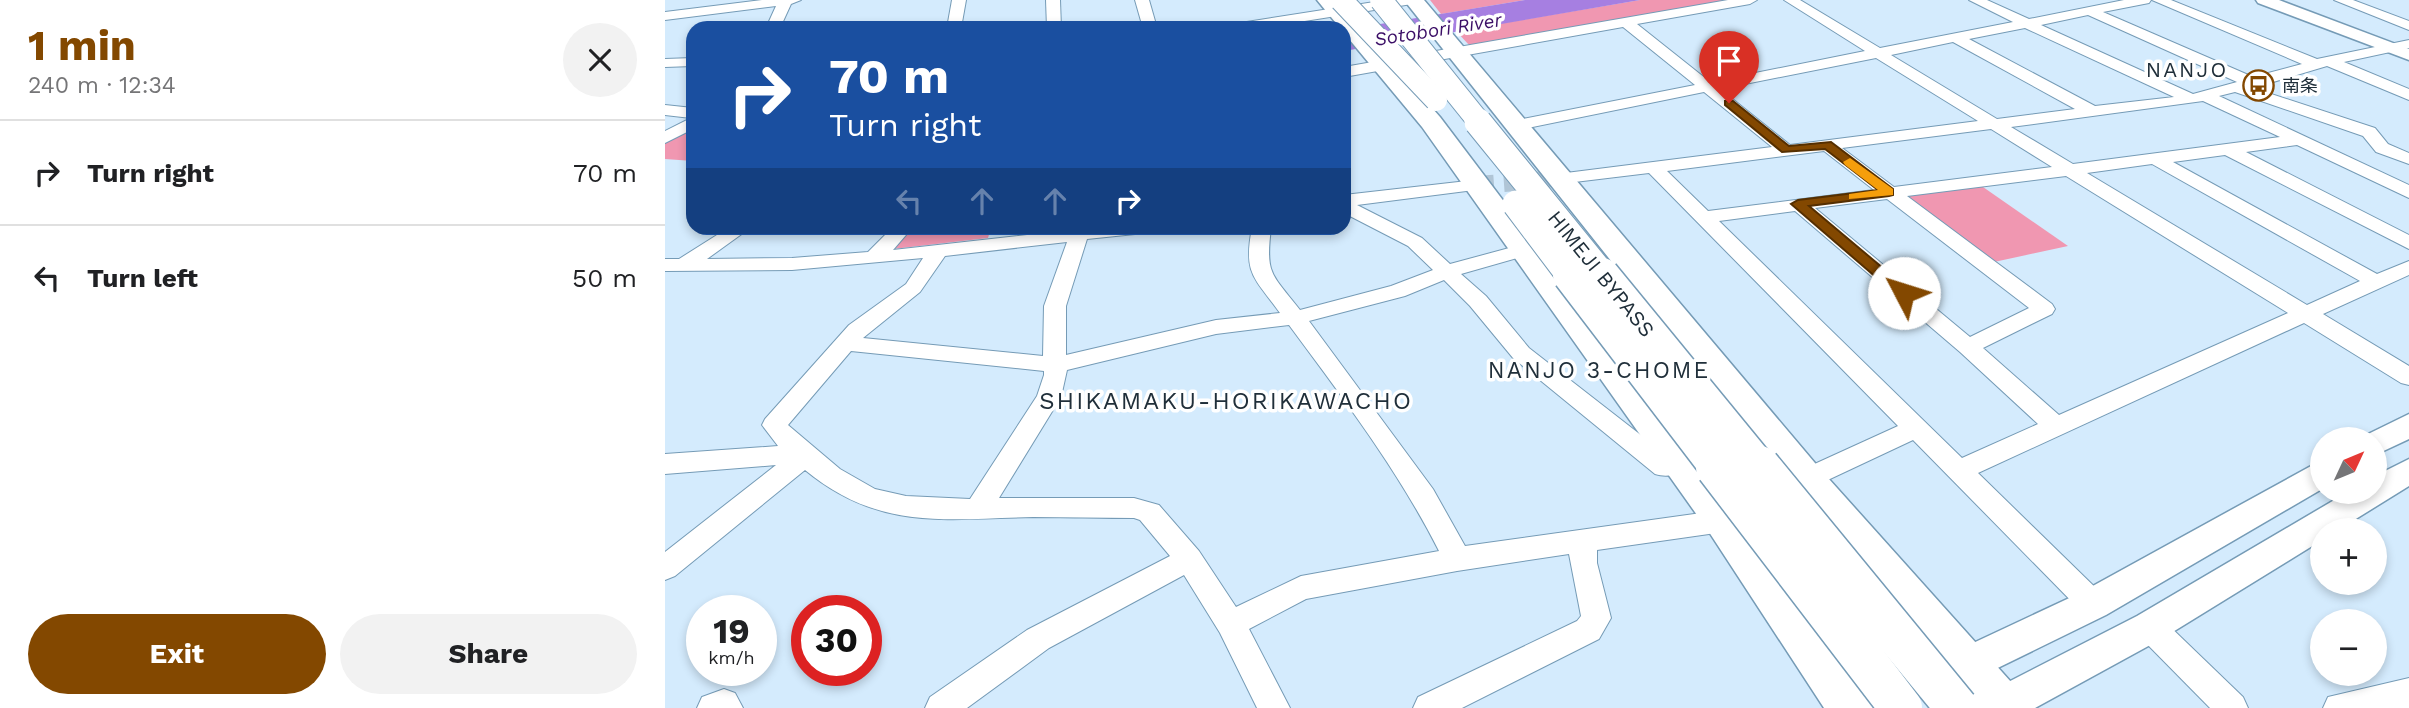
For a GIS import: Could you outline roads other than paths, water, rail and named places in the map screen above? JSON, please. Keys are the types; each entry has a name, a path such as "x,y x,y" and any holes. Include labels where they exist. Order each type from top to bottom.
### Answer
{"highway":[{"name":"HIMEJI BYPASS","path":"1381,0 1445,58 1992,708"},
{"path":"1398,0 1432,49 1517,125 1806,479 1964,665 1992,708"},
{"path":"1413,0 1445,58"},
{"name":"HIMEJI BYPASS","path":"1342,6 1436,100 1901,708"},
{"path":"1342,6 1380,61 1431,122 1723,521 1851,708"}],"main road":[{"path":"2264,0 2409,55"},
{"path":"2387,437 2409,425"},
{"path":"1992,708 2150,627 2409,471"},
{"path":"1886,708 1964,665 2093,604 2310,481"}],"street":[{"path":"665,16 788,0"},
{"path":"777,21 788,0"},
{"path":"955,21 959,0"},
{"path":"1053,0 1054,21"},
{"path":"1143,0 1148,21"},
{"path":"1268,21 1342,6 1413,0"},
{"path":"1351,70 1380,61 1445,58 1750,0"},
{"path":"1791,0 2409,377"},
{"path":"1976,0 2299,140 2409,192"},
{"path":"1517,125 2144,0"},
{"path":"2159,0 2409,95"},
{"path":"2341,0 2409,26"},
{"path":"2089,11 2253,83"},
{"path":"1626,22 1786,150"},
{"path":"1956,38 2091,111"},
{"path":"1558,178 2199,98 2322,63 2409,44"},
{"path":"665,63 686,62"},
{"path":"2236,88 2369,132 2382,148 2409,159"},
{"path":"665,110 686,112"},
{"path":"665,138 686,126"},
{"path":"1705,217 2299,140"},
{"path":"1827,145 2045,309 1968,347"},
{"path":"2227,149 2409,243"},
{"path":"2154,158 2376,282"},
{"path":"1653,167 2093,604"},
{"path":"1351,200 1476,185"},
{"path":"1798,204 1968,347 2057,427"},
{"path":"1351,210 1415,242 1478,301 1521,353 1664,467 1681,464"},
{"path":"671,266 727,235"},
{"path":"874,258 895,235"},
{"path":"671,266 792,264 874,258 1071,235"},
{"path":"978,509 1049,397 1056,375 1055,306 1079,235"},
{"path":"1260,235 1257,260 1262,274 1360,404 1424,496 1457,559"},
{"path":"845,343 1056,365 1216,327 1294,318 1398,291 1448,271 1524,250"},
{"path":"937,251 913,288 857,330 774,425 820,468 864,496 896,506 978,509 1134,508 1149,512 1189,559 1231,624 1274,708"},
{"path":"1958,471 2409,267"},
{"path":"1806,479 1917,428"},
{"path":"665,464 805,454"},
{"path":"665,568 805,454"},
{"path":"1231,624 1301,588 1457,559 1723,521"},
{"path":"1429,708 1588,630 1596,618 1583,563 1583,542"},
{"path":"941,708 1038,639 1189,559"},
{"path":"2150,627 2232,708"},
{"path":"2339,708 2409,693"},
{"path":"713,708 724,704 727,708"}],"water":[{"name":"Sotobori River","path":"1525,0 1640,0 1351,50 1351,29"}],"tunnel":[{"path":"1476,185 1558,179"}],"place":[{"name":"南条","path":"2259,86"}],"district":[{"name":"NANJO","path":"2187,70"},
{"name":"NANJO 3-CHOME","path":"1599,370"},
{"name":"SHIKAMAKU-HORIKAWACHO","path":"1226,401"}]}
